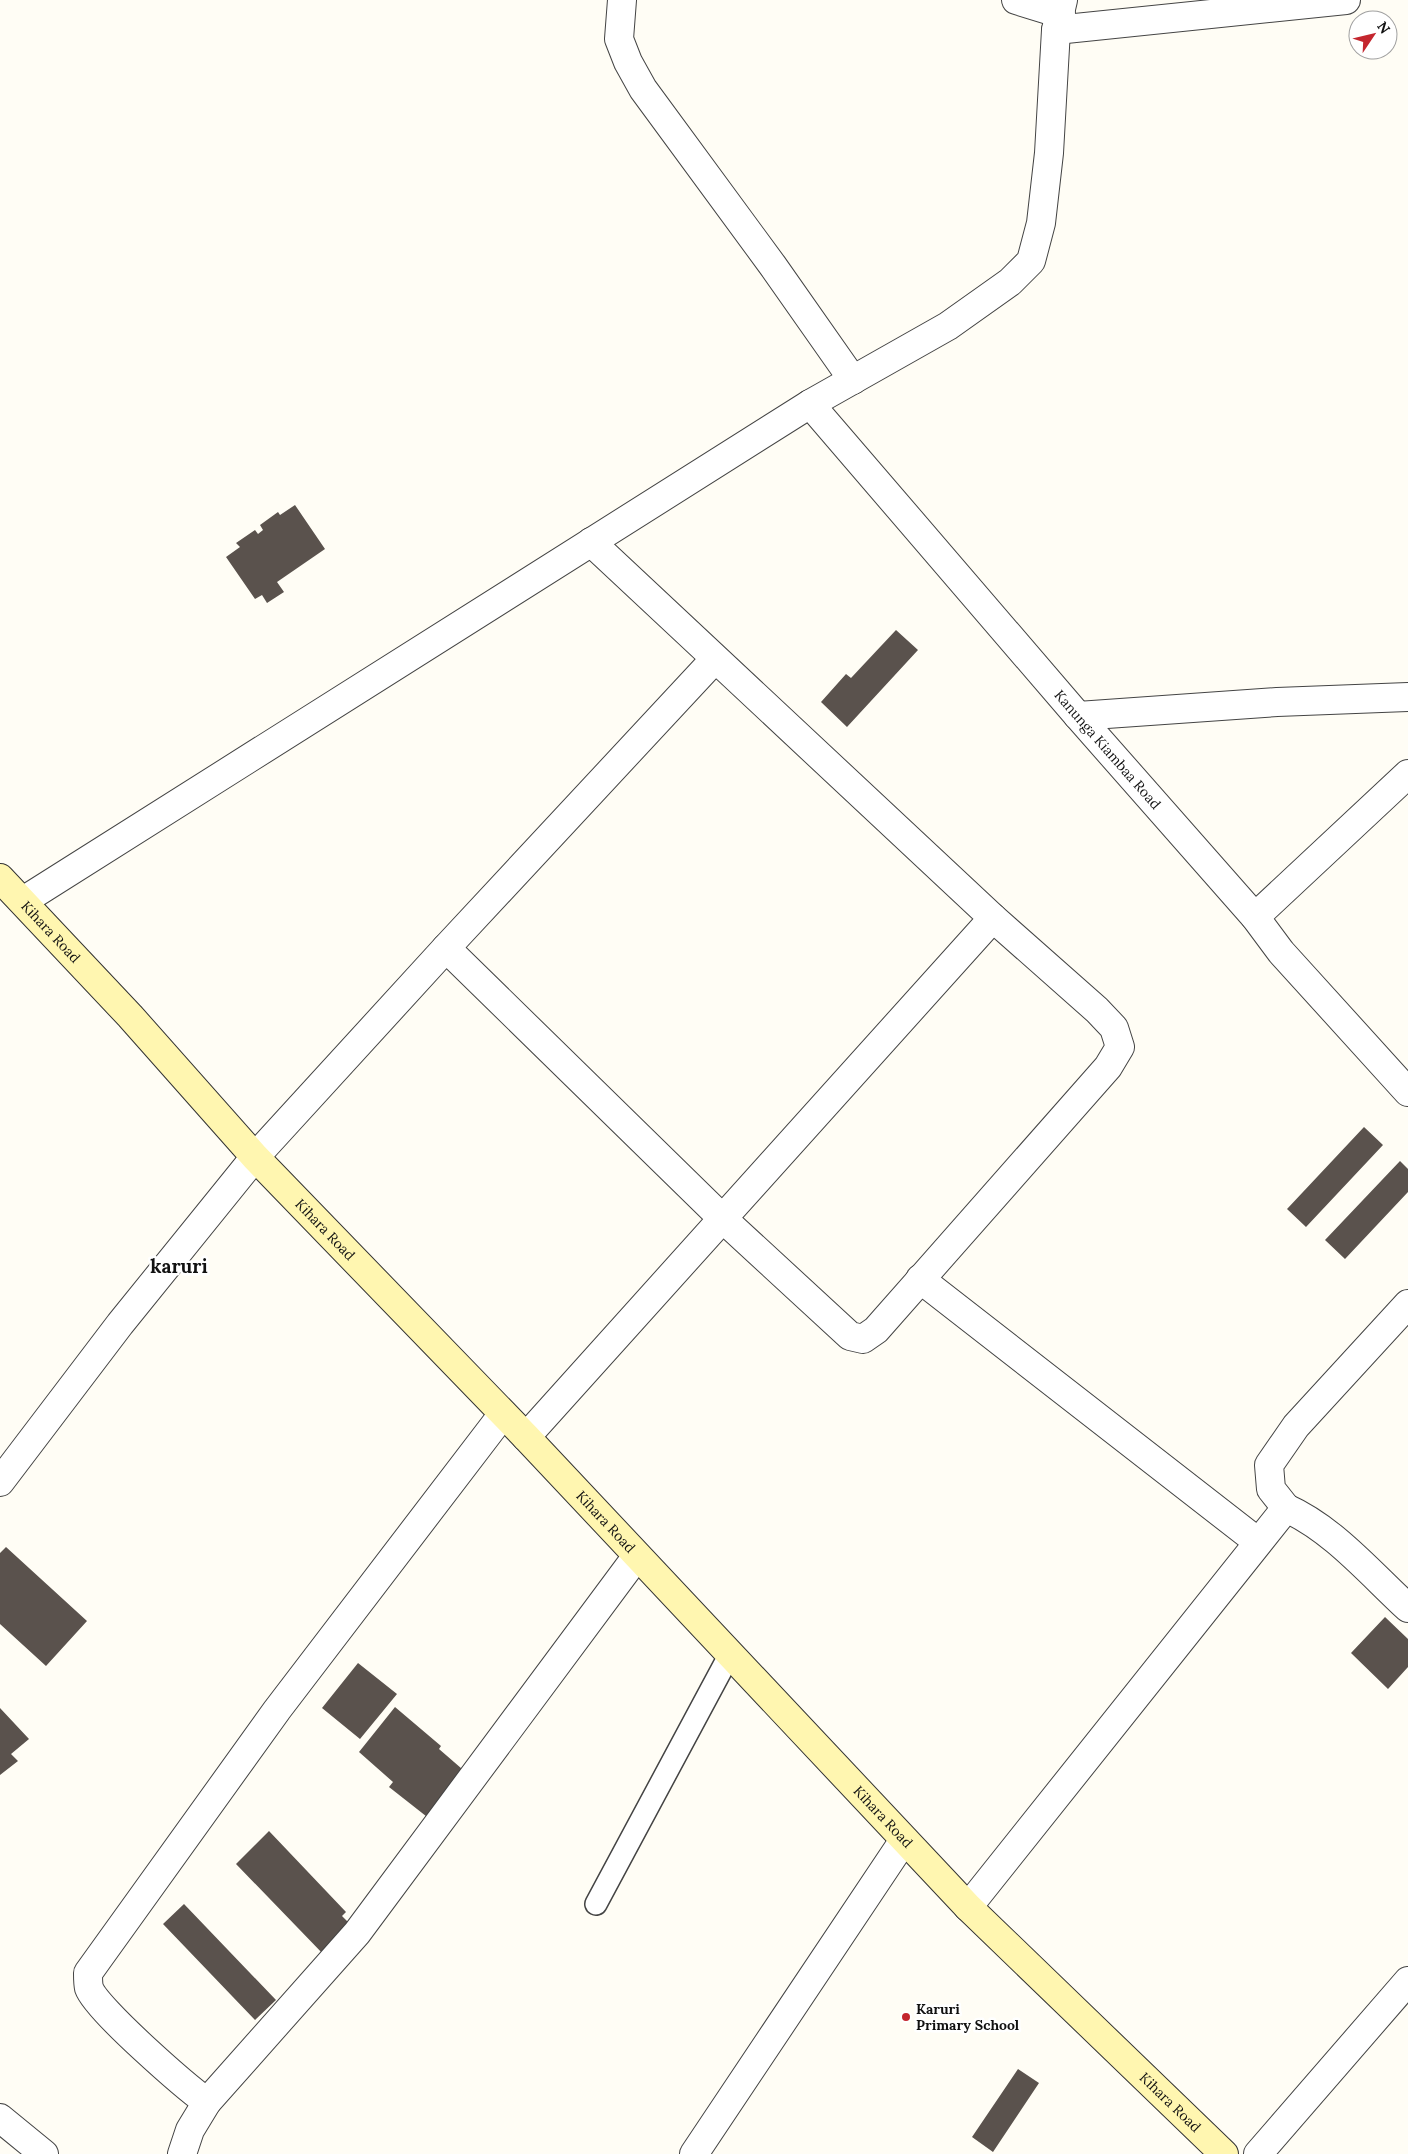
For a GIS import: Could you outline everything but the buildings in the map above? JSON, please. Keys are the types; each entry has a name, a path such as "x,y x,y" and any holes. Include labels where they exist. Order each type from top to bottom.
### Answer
{"main road":[{"name":"Kihara Road","path":"0,878 130,1016 255,1157 526,1438 968,1907 1224,2154"}],"street":[{"path":"622,0 619,38 628,62 643,89 773,266 853,380"},
{"path":"1016,0 1060,14 1346,0"},
{"path":"23,901 810,404 948,326 1010,282 1031,261 1041,223 1049,153 1060,14"},
{"name":"Kanunga Kiambaa Road","path":"810,404 1078,716 1255,917 1280,952 1408,1092"},
{"path":"446,948 722,1218 850,1336 857,1339 864,1339 876,1330 1108,1068 1120,1047 1114,1028 1097,1010 993,918 714,660 591,542"},
{"path":"5,1463 255,1157 714,660"},
{"path":"1078,716 1276,702 1408,697"},
{"path":"1255,917 1408,774"},
{"path":"526,1438 993,918"},
{"path":"920,1279 1258,1542"},
{"path":"1408,1304 1296,1426 1269,1465 1271,1489 1286,1508 1305,1517 1338,1542 1408,1608"},
{"path":"207,2102 178,2080 101,2006 89,1988 88,1972 277,1710 503,1414"},
{"path":"968,1907 1286,1508"},
{"path":"182,2154 190,2130 207,2102 357,1932 637,1556"},
{"path":"694,2154 904,1840"},
{"path":"1258,2154 1408,1981"},
{"path":"0,2118 44,2154"}],"lane":[{"path":"596,1904 730,1654"}],"place":[{"name":"Karuri Primary School","path":"906,2017"}],"district":[{"name":"karuri","path":"179,1266"}]}
